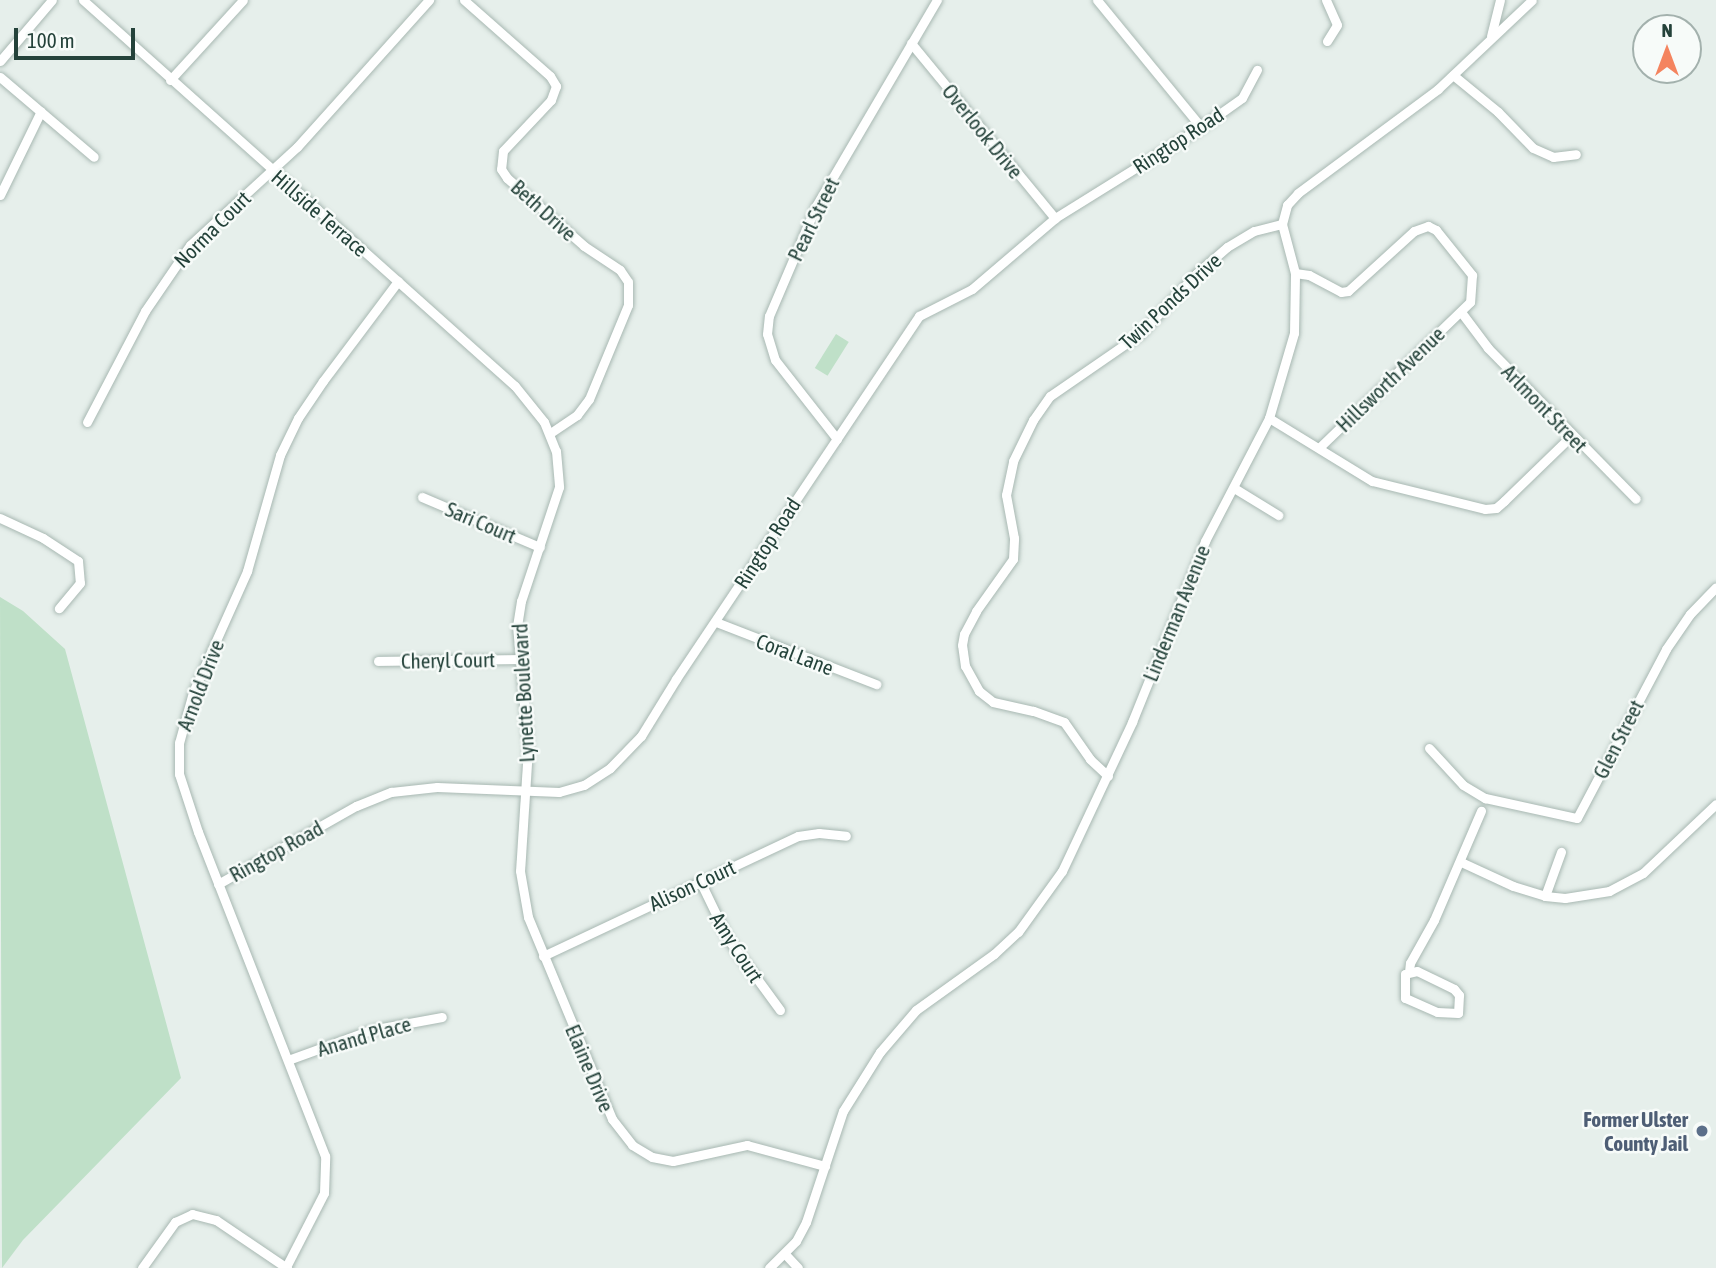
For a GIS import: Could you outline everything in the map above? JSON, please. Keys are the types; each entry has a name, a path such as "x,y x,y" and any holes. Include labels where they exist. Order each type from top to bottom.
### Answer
{"street":[{"path":"0,61 52,0"},
{"name":"Hillside Terrace","path":"83,0 515,386 532,404 550,433"},
{"path":"170,80 243,0"},
{"name":"Norma Court","path":"87,422 145,311 171,268 190,245 297,147 429,0"},
{"name":"Beth Drive","path":"464,0 550,76 556,86 551,100 503,151 501,169 507,178 584,246 620,270 628,282 628,304 589,400 578,415 550,433"},
{"name":"Pearl Street","path":"837,439 775,360 767,334 769,316 816,206 937,0"},
{"path":"1097,0 1201,127"},
{"path":"1326,0 1337,25 1327,41"},
{"path":"1490,38 1500,0"},
{"path":"1282,225 1287,205 1298,193 1409,112 1453,75 1532,0"},
{"name":"Overlook Drive","path":"911,43 1055,218"},
{"name":"Ringtop Road","path":"218,884 356,806 391,792 438,787 559,792 584,785 619,761 641,736 919,316 972,289 1055,218 1201,127 1242,98 1257,70"},
{"path":"1453,75 1498,112 1533,148 1553,157 1576,154"},
{"path":"0,77 94,157"},
{"path":"0,195 41,111"},
{"name":"Linderman Avenue","path":"769,1268 788,1250 811,1212 843,1111 880,1052 916,1010 994,954 1028,920 1062,871 1108,776 1196,562 1269,418 1294,333 1295,273 1282,225"},
{"name":"Twin Ponds Drive","path":"1108,776 1090,759 1064,722 1033,710 993,702 979,691 965,666 964,634 976,611 1013,559 1014,538 1006,495 1013,461 1032,420 1050,396 1140,334 1196,274 1227,247 1254,231 1282,225"},
{"path":"1295,273 1309,275 1341,292 1348,291 1414,231 1428,226 1436,230 1472,275 1470,302 1461,312"},
{"name":"Arnold Drive","path":"286,1268 321,1203 326,1182 325,1156 218,884 178,764 179,743 193,692 247,572 280,455 298,418 397,281"},
{"name":"Arlmont Street","path":"1461,312 1488,348 1571,436 1636,499"},
{"name":"Hillsworth Avenue","path":"1319,448 1427,341 1461,312"},
{"path":"1269,418 1371,481 1446,501 1492,509 1504,501 1571,436"},
{"name":"Lynette Boulevard","path":"526,792 526,712 517,659 517,625 521,601 559,488 556,450 550,433"},
{"path":"1234,488 1278,515"},
{"name":"Sari Court","path":"422,497 540,547"},
{"path":"0,518 43,538 78,561 80,583 59,608"},
{"name":"Glen Street","path":"1429,748 1463,785 1485,797 1577,818 1672,639 1716,587"},
{"name":"Coral Lane","path":"716,622 876,684"},
{"name":"Cheryl Court","path":"378,661 517,659"},
{"name":"Elaine Drive","path":"526,792 520,880 528,917 612,1119 632,1145 652,1157 673,1161 747,1145 825,1166"},
{"path":"1461,862 1513,886 1545,896 1585,896 1609,891 1643,873 1716,804"},
{"path":"1409,972 1417,971 1454,989 1459,995 1458,1013 1437,1012 1405,998 1403,982 1461,862 1481,811"},
{"name":"Alison Court","path":"543,956 798,836 819,833 846,836"},
{"path":"1545,896 1562,852"},
{"name":"Amy Court","path":"700,881 728,939 780,1010"},
{"name":"Anand Place","path":"288,1060 353,1035 442,1017"},
{"path":"142,1268 175,1223 192,1214 216,1220 286,1268"},
{"path":"788,1250 799,1268"}],"green space":[{"path":"836,334 849,342 828,376 815,368"},
{"path":"0,597 23,611 65,649 181,1078 23,1240 2,1268"}],"place":[{"name":"Former Ulster County Jail","path":"1702,1131"}]}
